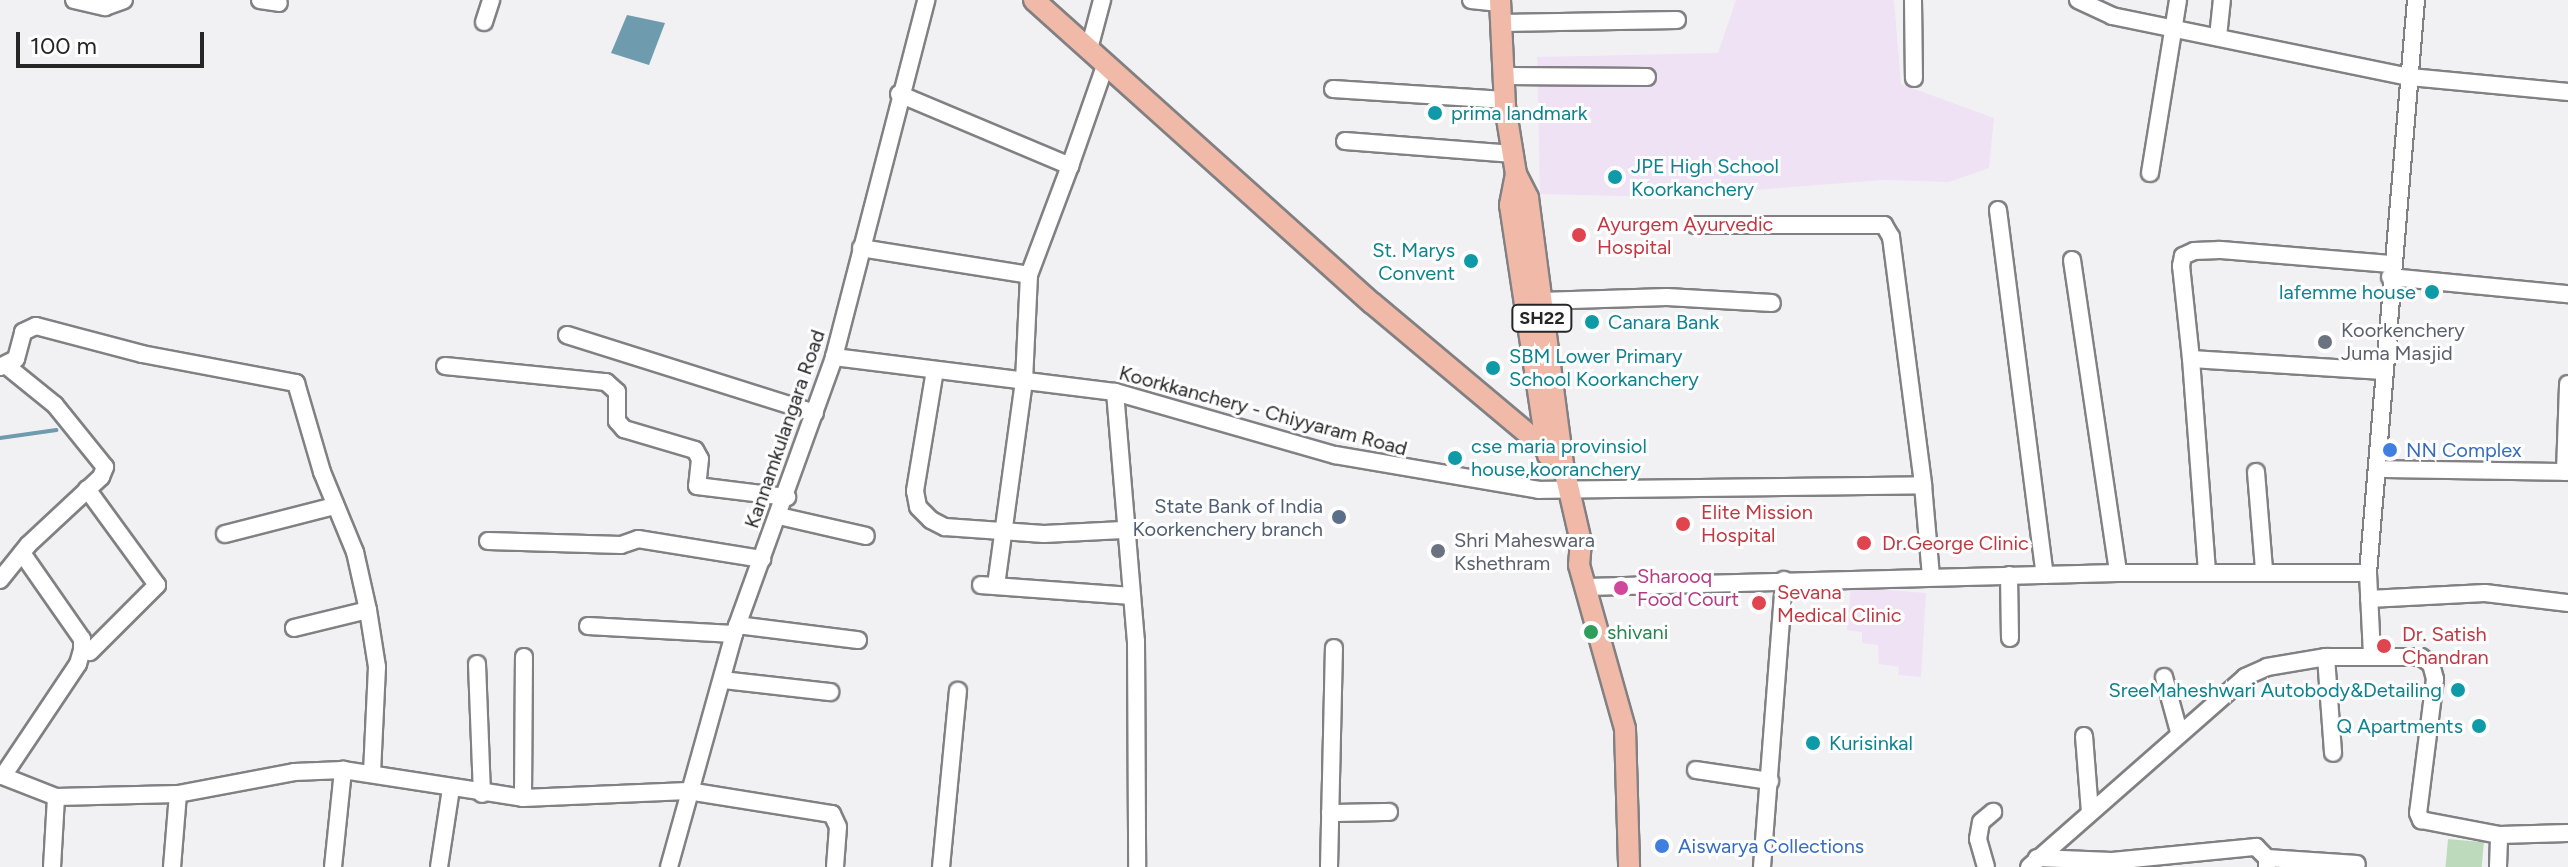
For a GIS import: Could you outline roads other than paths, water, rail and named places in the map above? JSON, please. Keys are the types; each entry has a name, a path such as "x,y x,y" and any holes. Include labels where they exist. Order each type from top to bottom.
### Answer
{"main road":[{"path":"1034,0 1105,66 1555,457"},
{"name":"SH22","path":"1501,9 1505,100 1514,164 1528,198 1555,457"},
{"path":"1514,164 1510,205 1555,457 1554,490 1567,542 1586,587 1625,729 1629,867"}],"street":[{"path":"74,0 105,7 124,0"},
{"path":"260,0 279,3"},
{"path":"484,22 491,0"},
{"name":"Kannamkulangara Road","path":"669,867 735,629 787,497 834,357 899,94 926,0"},
{"path":"1089,49 1102,0"},
{"path":"1471,0 1501,9 1677,20"},
{"path":"1913,0 1914,78"},
{"path":"2078,0 2112,16 2410,77 2567,87"},
{"path":"2150,173 2171,28 2178,0"},
{"path":"2218,37 2222,0"},
{"path":"2372,654 2368,573 2416,0"},
{"path":"1105,66 1029,275 1024,381 1002,531 989,585 1131,596"},
{"path":"1504,76 1647,77"},
{"path":"1333,89 1505,100"},
{"path":"899,94 1070,166"},
{"path":"1345,141 1514,164"},
{"path":"1998,210 2045,575"},
{"path":"1695,225 1884,225 1891,237 1923,485 1931,577"},
{"path":"861,248 1029,275"},
{"path":"2207,571 2183,256 2220,250 2568,294"},
{"path":"2072,260 2118,573"},
{"path":"1540,301 1667,297 1772,303"},
{"path":"0,580 22,553 101,477 102,457 55,405 4,367 16,359 23,332 36,326 142,354 286,378 303,393 335,506 355,552 368,610 377,667 372,772"},
{"path":"567,335 815,413"},
{"name":"Koorkkanchery - Chiyyaram Road","path":"834,357 1115,392 1335,455 1554,490 1923,485"},
{"path":"2191,359 2383,371"},
{"path":"445,366 606,382 617,392 617,421 624,429 695,450 700,459 697,486 787,497"},
{"path":"935,370 915,491 918,507 945,527 1002,531 1123,530"},
{"path":"2377,469 2567,472 2568,384"},
{"path":"1115,392 1123,530 1131,596 1137,867"},
{"path":"2256,472 2264,570"},
{"path":"87,489 157,585 90,652"},
{"path":"225,534 335,506"},
{"path":"779,516 866,536"},
{"path":"488,541 621,545 638,539 762,559"},
{"path":"22,553 82,639 82,650 78,664 1,776 56,797 178,794 294,772 343,770 372,772 451,789 523,798 688,791 832,814 838,827 835,867"},
{"path":"1586,587 2207,571 2368,573"},
{"path":"2009,575 2010,638"},
{"path":"1762,867 1784,580"},
{"path":"2369,599 2485,593 2568,603"},
{"path":"294,628 368,610"},
{"path":"588,626 735,629 858,640"},
{"path":"1329,867 1334,648"},
{"path":"2033,863 2245,677 2267,667 2326,657 2372,654 2421,657 2431,664 2435,679 2418,813 2429,823 2499,835 2568,833"},
{"path":"523,798 524,657"},
{"path":"2326,657 2333,753"},
{"path":"477,664 482,794"},
{"path":"2164,677 2179,732"},
{"path":"723,680 830,692"},
{"path":"941,867 958,691"},
{"path":"2084,736 2090,812"},
{"path":"333,867 343,770"},
{"path":"1696,770 1770,781"},
{"path":"439,867 451,789"},
{"path":"172,867 178,794"},
{"path":"52,867 56,797"},
{"path":"1330,813 1389,812"},
{"path":"1986,867 1978,839 1981,822 1993,812"},
{"path":"2498,867 2499,835"},
{"path":"2033,863 2112,864 2256,847 2267,862 2357,864"}],"water":[{"path":"627,15 665,23 649,65 611,53"}],"waterway":[{"path":"0,438 56,430"}],"place":[{"name":"prima landmark","path":"1435,113"},
{"name":"JPE High School Koorkanchery","path":"1615,177"},
{"name":"Ayurgem Ayurvedic Hospital","path":"1579,235"},
{"name":"St. Marys Convent","path":"1471,261"},
{"name":"lafemme house","path":"2432,292"},
{"name":"Canara Bank","path":"1592,322"},
{"name":"Koorkenchery Juma Masjid","path":"2325,342"},
{"name":"SBM Lower Primary School Koorkanchery","path":"1493,368"},
{"name":"NN Complex","path":"2390,450"},
{"name":"cse maria provinsiol house,kooranchery","path":"1455,458"},
{"name":"State Bank of India Koorkenchery branch","path":"1339,517"},
{"name":"Elite Mission Hospital","path":"1683,524"},
{"name":"Dr.George Clinic","path":"1864,543"},
{"name":"Shri Maheswara Kshethram","path":"1438,551"},
{"name":"Sharooq Food Court","path":"1621,588"},
{"name":"Sevana Medical Clinic","path":"1759,603"},
{"name":"shivani","path":"1591,632"},
{"name":"Dr. Satish Chandran","path":"2384,646"},
{"name":"SreeMaheshwari Autobody&Detailing","path":"2458,690"},
{"name":"Q Apartments","path":"2479,726"},
{"name":"Kurisinkal","path":"1813,743"},
{"name":"Aiswarya Collections","path":"1662,846"}]}
